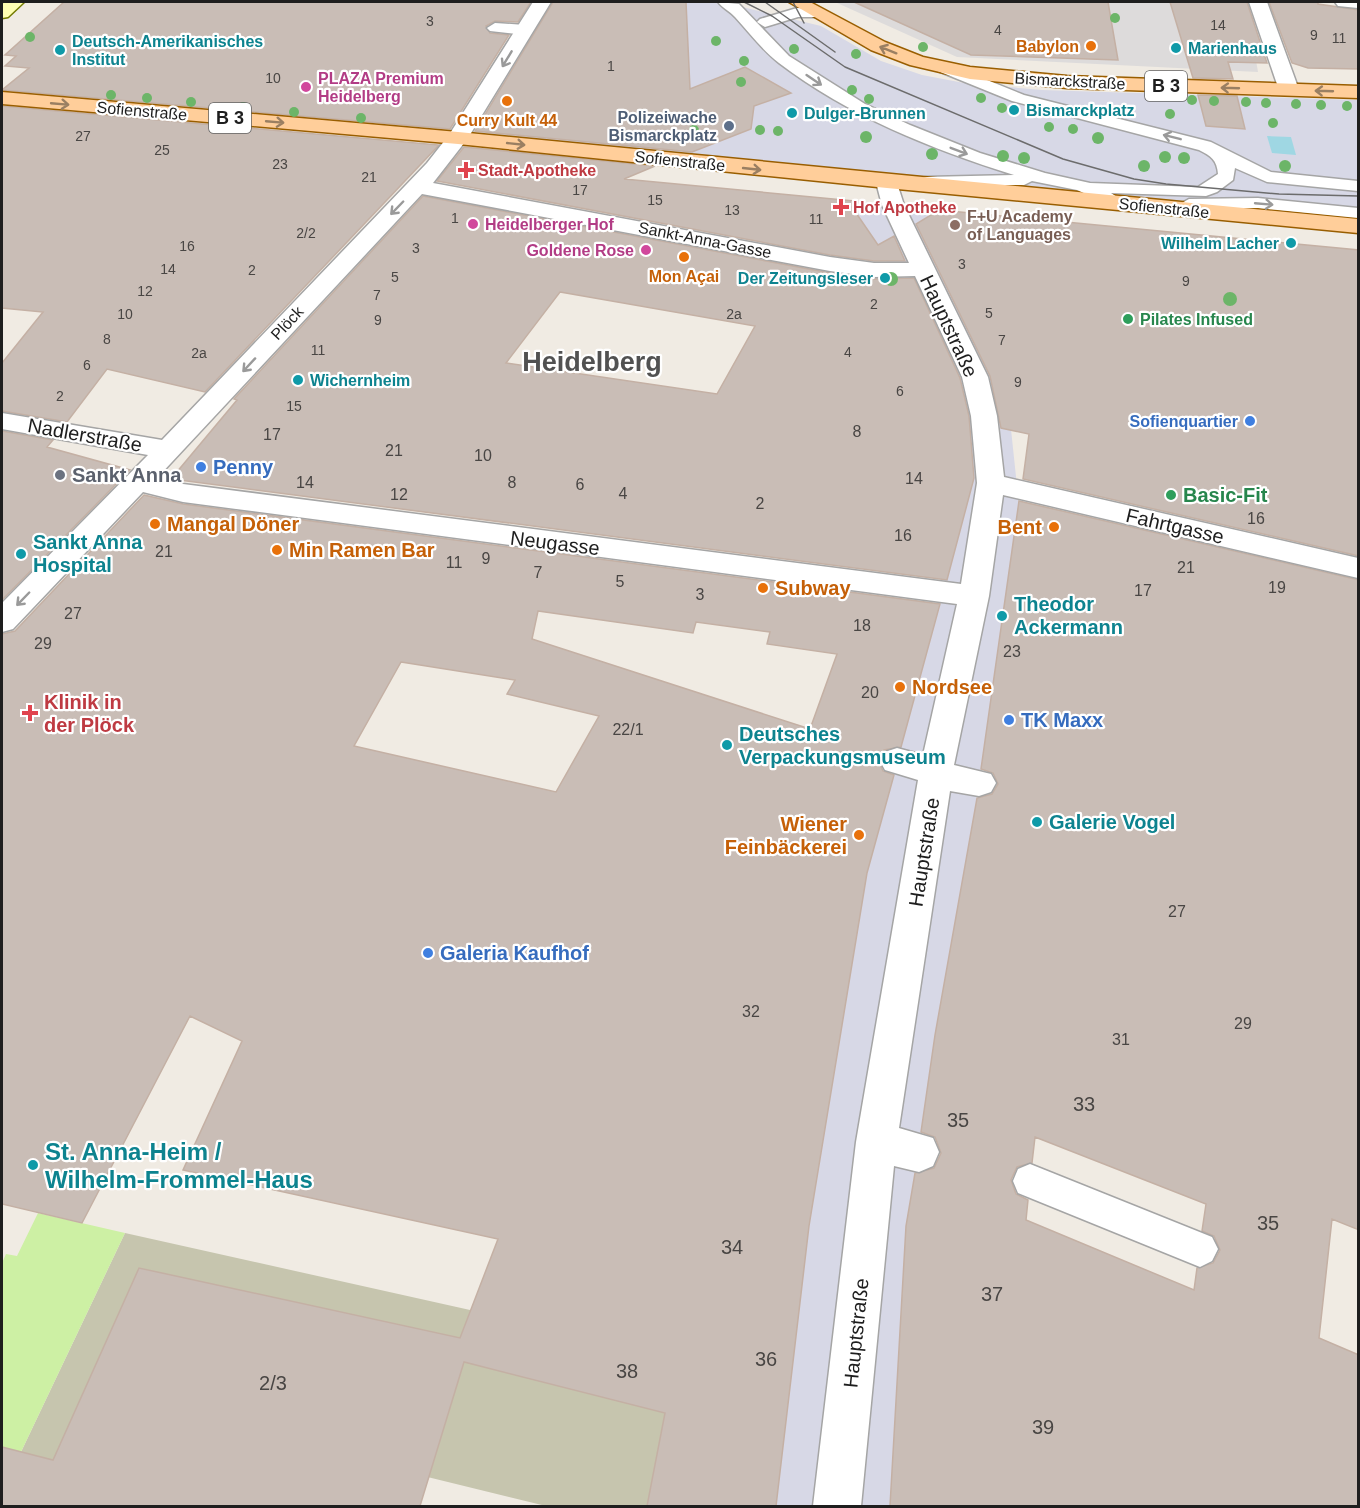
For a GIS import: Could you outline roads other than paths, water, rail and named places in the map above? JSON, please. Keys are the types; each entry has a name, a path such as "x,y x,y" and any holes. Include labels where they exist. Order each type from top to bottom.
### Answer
{"main road":[{"path":"2,13 15,2"},
{"name":"Bismarckstraße","path":"798,2 814,5 878,46 944,68 996,77 1067,82 1359,92"},
{"name":"Sofienstraße","path":"2,98 458,138 887,182 1359,226"}],"street":[{"name":"Plöck","path":"2,621 417,187 458,138 542,2"},
{"path":"1258,2 1289,90"},
{"path":"1344,2 1359,3"},
{"name":"Hauptstraße","path":"837,1506 876,1142 936,773 974,596 991,483 984,416 975,377 968,357 923,270 893,205 887,182"},
{"name":"Sankt-Anna-Gasse","path":"417,187 765,250 834,267 894,272 923,270"},
{"name":"Nadlerstraße","path":"2,421 168,450"},
{"name":"Neugasse","path":"137,482 183,493 974,596"},
{"name":"Fahrtgasse","path":"991,483 1354,567"},
{"path":"897,761 979,783"},
{"path":"876,1142 918,1152"}],"lane":[{"path":"725,2 763,28 783,59 820,85 901,128 974,156 1042,178 1082,186 1117,203"},
{"path":"763,28 769,4"},
{"path":"763,28 814,5"},
{"path":"495,28 526,28"},
{"path":"944,68 1017,98 1215,150 1267,177 1359,186"},
{"path":"887,182 1018,180 1200,192 1211,188 1227,176 1226,164 1215,150"},
{"path":"1164,208 1193,203 1258,203 1359,213"},
{"path":"1030,1181 1200,1249"}],"water":[{"path":"1267,136 1291,137 1296,155 1272,153"}],"tram line":[{"path":"744,2 772,16 845,67 1063,159 1134,179 1166,184 1279,194 1358,196"},
{"path":"765,2 835,52"},
{"path":"793,2 804,23"}],"place":[{"name":"Babylon","path":"1091,46"},
{"name":"Marienhaus","path":"1176,48"},
{"name":"Deutsch-Amerikanisches Institut","path":"60,50"},
{"name":"PLAZA Premium Heidelberg","path":"306,87"},
{"name":"Curry Kult 44","path":"507,101"},
{"name":"Bismarckplatz","path":"1014,110"},
{"name":"Dulger-Brunnen","path":"792,113"},
{"name":"Polizeiwache Bismarckplatz","path":"729,126"},
{"name":"Stadt-Apotheke","path":"466,170"},
{"name":"Hof Apotheke","path":"841,207"},
{"name":"Heidelberger Hof","path":"473,224"},
{"name":"F+U Academy of Languages","path":"955,225"},
{"name":"Wilhelm Lacher","path":"1291,243"},
{"name":"Goldene Rose","path":"646,250"},
{"name":"Mon Açai","path":"684,257"},
{"name":"Der Zeitungsleser","path":"885,278"},
{"name":"Pilates Infused","path":"1128,319"},
{"name":"Wichernheim","path":"298,380"},
{"name":"Sofienquartier","path":"1250,421"},
{"name":"Penny","path":"201,467"},
{"name":"Sankt Anna","path":"60,475"},
{"name":"Basic-Fit","path":"1171,495"},
{"name":"Mangal Döner","path":"155,524"},
{"name":"Bent","path":"1054,527"},
{"name":"Min Ramen Bar","path":"277,550"},
{"name":"Sankt Anna Hospital","path":"21,554"},
{"name":"Subway","path":"763,588"},
{"name":"Theodor Ackermann","path":"1002,616"},
{"name":"Nordsee","path":"900,687"},
{"name":"Klinik in der Plöck","path":"30,713"},
{"name":"TK Maxx","path":"1009,720"},
{"name":"Deutsches Verpackungsmuseum","path":"727,745"},
{"name":"Galerie Vogel","path":"1037,822"},
{"name":"Wiener Feinbäckerei","path":"859,835"},
{"name":"Galeria Kaufhof","path":"428,953"},
{"name":"St. Anna-Heim / Wilhelm-Frommel-Haus","path":"33,1165"}],"district":[{"name":"Heidelberg","path":"592,362"}]}
